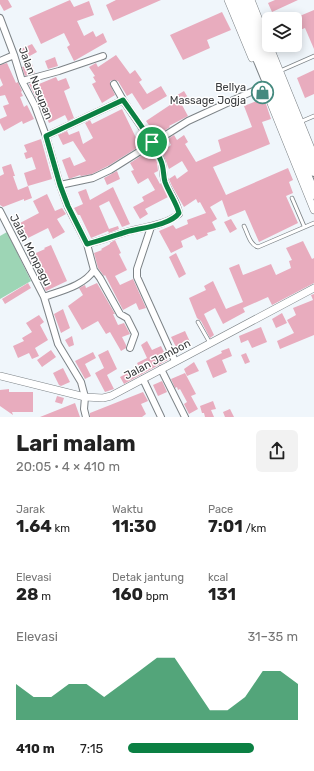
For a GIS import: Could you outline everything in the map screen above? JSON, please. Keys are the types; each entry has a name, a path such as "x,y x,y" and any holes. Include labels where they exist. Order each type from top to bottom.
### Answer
{"highway":[{"path":"234,0 314,194"},
{"path":"244,0 311,154 314,171"}],"street":[{"path":"228,0 314,210"},
{"path":"251,0 262,28"},
{"name":"Jalan Nusupan","path":"0,18 14,54 22,81 35,106 46,136 60,185 68,206 87,244 94,270 120,314 127,318 135,334 130,348"},
{"path":"272,52 311,154"},
{"path":"0,61 14,54"},
{"path":"22,81 59,71 103,56"},
{"path":"87,244 126,232 151,227 173,218 179,213 177,205 165,181 162,161 152,142 123,100 114,84"},
{"path":"60,185 100,175 193,118 264,86"},
{"path":"46,136 123,100"},
{"name":"Jalan Monpagu","path":"0,211 44,297"},
{"path":"151,227 137,269 137,277 176,362"},
{"path":"86,417 84,409 85,397 81,382 58,344 44,297 77,284 90,275 94,270"},
{"name":"Jalan Jambon","path":"0,376 85,397 103,398 111,396 314,288"},
{"path":"161,369 185,417"},
{"path":"143,379 161,417"}],"lane":[{"path":"280,71 314,56"},
{"path":"300,122 314,116"},
{"path":"292,198 304,226"},
{"path":"244,226 252,244 258,247 314,222"},
{"path":"198,322 210,343"}],"green space":[{"path":"7,232 31,281 0,299 0,236"}],"building":[{"path":"0,0 8,0 12,7 4,11 0,4"},
{"path":"70,0 74,7 89,1 94,15 77,21 84,36 93,31 96,37 103,33 107,42 74,61 67,47 70,45 64,33 41,44 29,18"},
{"path":"116,0 161,0 113,21 106,5"},
{"path":"275,0 298,0 272,12 268,3"},
{"path":"314,10 314,49 305,28 302,29 302,15"},
{"path":"222,12 231,30 207,40 210,48 183,60 170,35"},
{"path":"32,44 37,52 26,58 21,49"},
{"path":"116,55 130,74 135,70 142,80 139,82 147,94 161,86 167,96 143,110 132,93 127,96 118,81 114,80 110,81 110,84 115,95 102,103 92,84 96,82 93,77 95,76 89,67 96,63 98,67"},
{"path":"55,57 58,66 48,69 45,61"},
{"path":"7,63 16,83 18,82 22,91 23,96 20,97 24,107 27,105 34,119 23,124 22,121 4,131 0,123 0,119 7,116 3,106 9,104 5,95 0,96 0,87 3,85 0,78 0,65"},
{"path":"32,64 35,73 25,76 22,67"},
{"path":"314,70 314,94 305,98 297,78"},
{"path":"56,77 58,81 66,78 70,88 64,91 74,118 68,121 65,115 49,123 38,98 36,98 29,84 38,81 39,84"},
{"path":"184,91 190,101 182,105 188,116 169,126 170,127 154,137 151,133 153,131 146,121 176,101 174,97"},
{"path":"264,98 271,119 262,122 270,144 213,167 226,195 288,168 293,180 289,182 293,193 286,196 298,223 259,242 245,210 228,217 222,200 210,207 217,219 212,222 216,230 207,233 208,235 197,240 194,235 181,241 183,247 171,253 159,231 173,225 176,229 188,224 187,220 206,213 200,202 198,203 196,199 184,207 172,186 169,179 175,175 177,179 188,171 182,161 169,169 162,151 171,145 168,139 174,135 177,140 184,135 188,142 185,144 196,162 221,151 218,140 252,127 244,106"},
{"path":"122,109 140,146 92,174 80,175 69,179 62,160 70,157 74,166 86,161 73,141 63,145 58,135 67,131 69,135 79,131 83,144 93,138 85,123 90,120 92,124"},
{"path":"41,139 52,179 28,186 24,173 36,169 32,157 26,159 24,153 27,152 24,145"},
{"path":"147,152 150,156 154,156 157,162 158,171 154,173 168,197 145,209 148,214 140,219 133,207 144,201 142,197 155,190 148,178 138,184 131,171 134,170 130,163"},
{"path":"11,164 18,190 28,186 32,198 24,201 24,199 3,207 0,205 0,176 4,174 2,167"},
{"path":"117,171 120,179 107,185 104,178"},
{"path":"113,187 130,224 122,227 109,201 99,206 109,229 118,226 119,229 109,233 108,231 91,238 80,215 78,215 74,208 83,204 78,192 86,189 90,200"},
{"path":"47,194 55,211 62,208 66,214 57,219 65,232 53,239 48,228 28,238 20,223 39,213 33,201"},
{"path":"231,219 237,229 230,233 224,222"},
{"path":"115,240 121,253 119,254 127,270 115,276 120,285 133,279 146,308 139,310 136,303 123,310 105,275 104,276 98,268 94,253 102,250 101,249"},
{"path":"303,241 312,259 314,258 314,283 272,305 268,297 243,308 245,312 223,324 215,308 204,314 214,335 210,338 201,321 197,318 189,298 206,290 204,286 213,281 226,309 243,302 229,268 239,264 243,275 271,264 276,275 291,268 289,261 292,260 286,248"},
{"path":"51,245 67,281 46,291 41,281 44,280 35,261 31,262 29,256"},
{"path":"176,253 186,274 179,278 169,257"},
{"path":"28,283 31,288 5,304 2,299"},
{"path":"97,283 115,314 113,314 118,325 124,323 130,334 122,337 126,348 121,351 110,332 106,334 98,321 82,330 68,306 83,295 79,288 85,285 86,288"},
{"path":"314,294 314,335 280,349 277,341 294,333 287,320 296,315 293,308 313,300 311,295"},
{"path":"63,309 70,328 61,333 54,314"},
{"path":"282,313 287,323 276,328 272,319"},
{"path":"39,315 44,322 40,325 48,340 35,348 39,356 32,359 29,353 18,358 13,346 24,341 22,338 32,332 26,323"},
{"path":"261,327 267,342 252,348 248,340 241,343 239,336"},
{"path":"185,331 191,344 178,351 171,337"},
{"path":"72,336 74,345 69,347 65,340"},
{"path":"147,341 152,350 161,346 168,360 124,384 120,377 139,367 137,363 147,358 141,345"},
{"path":"229,348 232,356 222,360 227,372 213,378 206,361 222,353 221,351"},
{"path":"51,350 56,357 42,367 37,360"},
{"path":"108,350 117,369 107,375 114,389 105,392 95,373 104,368 98,355"},
{"path":"93,352 96,358 85,364 91,376 85,379 75,361"},
{"path":"246,353 250,362 245,364 241,355"},
{"path":"194,362 199,371 187,376 184,369"},
{"path":"63,368 70,382 61,386 53,373"},
{"path":"185,373 196,394 191,396 198,409 189,414 184,404 187,402 180,389 178,390 177,387 175,388 171,379"},
{"path":"162,381 167,392 158,396 153,385"},
{"path":"9,389 9,392 33,392 33,412 12,412 13,415 0,406 0,390"},
{"path":"143,392 148,401 141,404 146,414 142,417 90,417 90,413"},
{"path":"57,396 64,398 62,404 55,402"},
{"path":"213,401 216,409 211,410 214,417 205,417 200,406"},
{"path":"75,403 80,417 40,417"},
{"path":"230,409 234,417 225,417 223,412"}],"place":[{"name":"Bellya Massage Jogja","path":"262,93"}],"route":[{"path":"123,100 152,142 162,161 165,181 177,205 179,214 151,227 126,232 87,244 68,206 58,180 46,136 123,100"}]}
